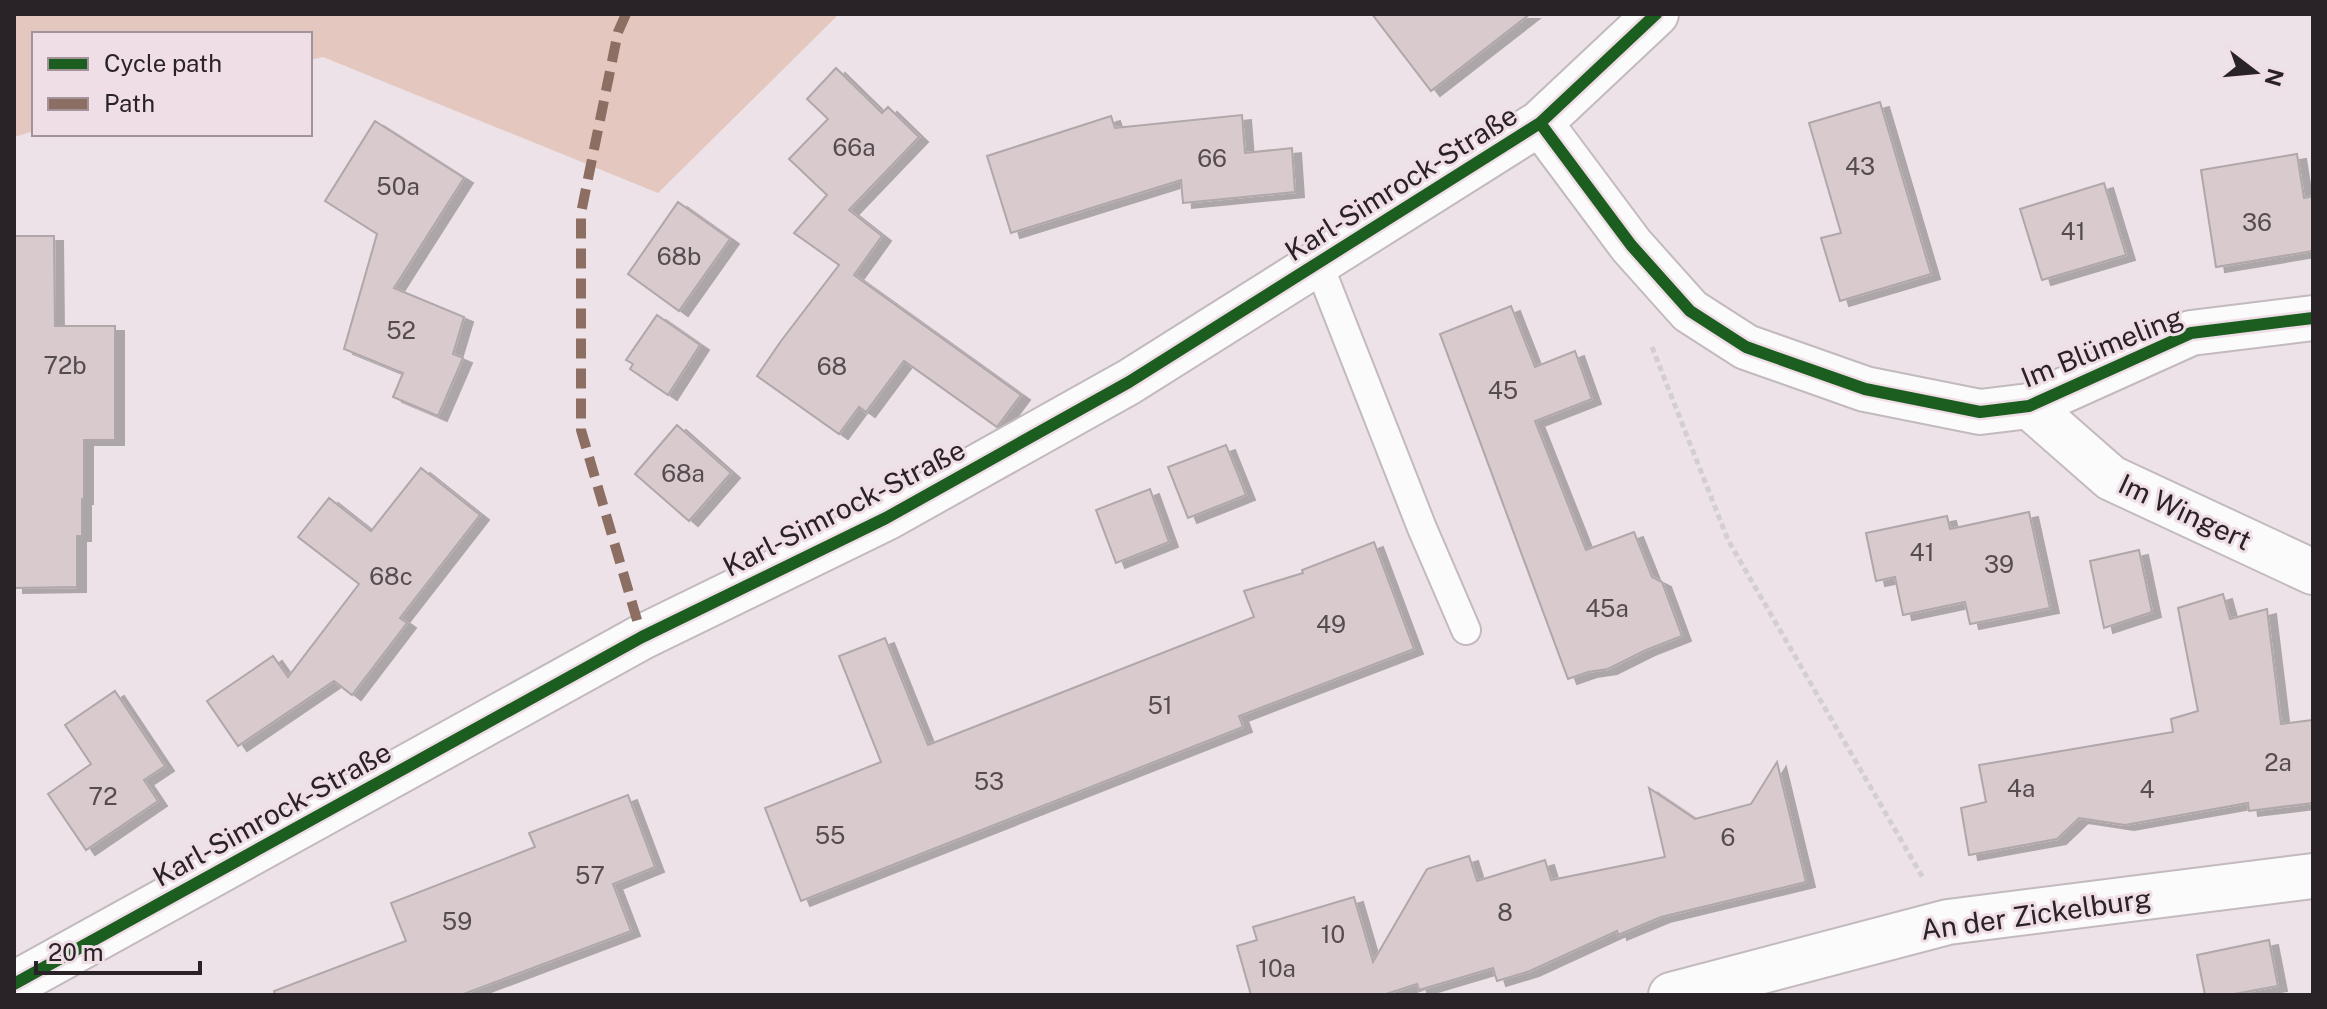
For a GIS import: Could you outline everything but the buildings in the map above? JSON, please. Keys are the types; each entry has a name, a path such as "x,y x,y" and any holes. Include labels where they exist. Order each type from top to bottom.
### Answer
{"street":[{"name":"Karl-Simrock-Straße","path":"14,984 642,637 886,518 1129,382 1540,123 1656,14"},
{"name":"Im Blümeling","path":"1540,123 1631,245 1690,311 1746,347 1880,392 1980,412 2029,406 2191,333 2313,318"},
{"name":"Im Wingert","path":"2029,406 2111,478 2313,572"},
{"name":"An der Zickelburg","path":"1671,995 1948,922 2313,876"}],"lane":[{"path":"1318,263 1422,528 1466,630"}],"path":[{"path":"1647,334 1728,540 1948,922"}],"shaded area":[{"path":"14,14 839,14 658,193 323,57 312,60 312,32 32,32 32,132 14,137"}],"marked path":[{"path":"626,14 618,32 581,213 581,430 642,637"}],"cycle path":[{"path":"14,984 642,637 886,518 1129,382 1540,123 1656,14"},
{"path":"1540,123 1631,245 1690,311 1746,347 1865,389 1980,412 2029,406 2191,333 2313,318"}]}
